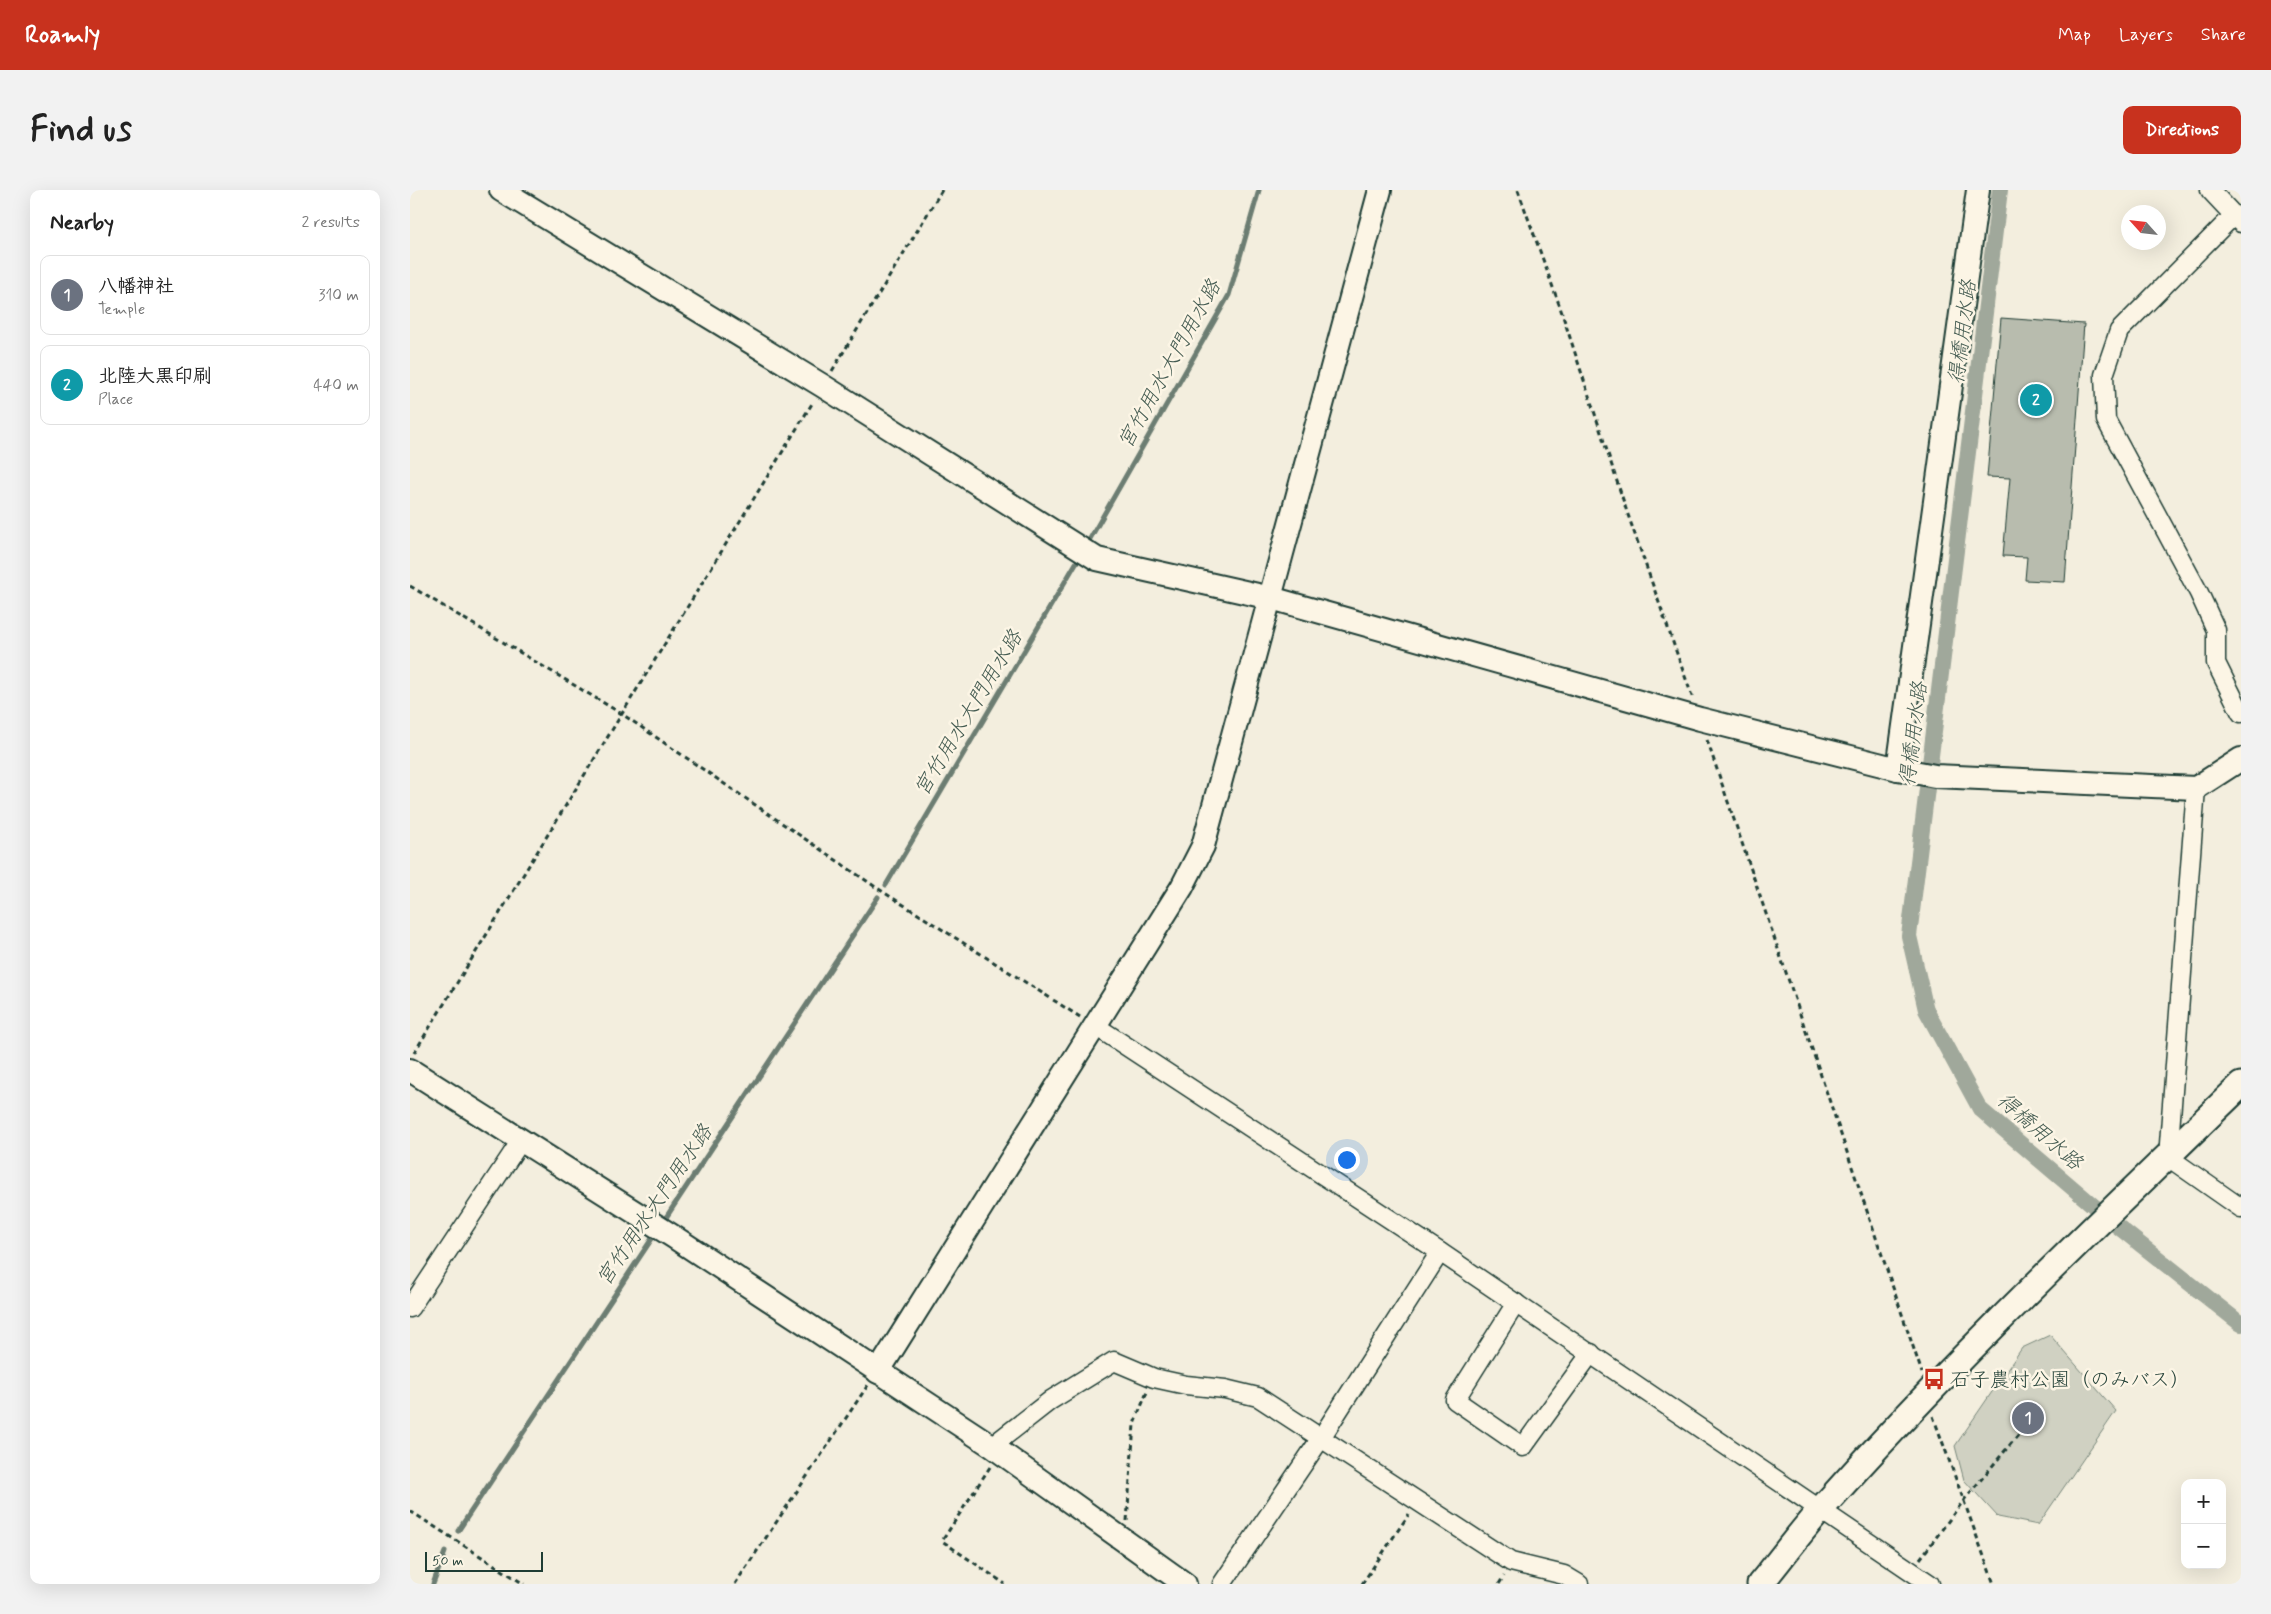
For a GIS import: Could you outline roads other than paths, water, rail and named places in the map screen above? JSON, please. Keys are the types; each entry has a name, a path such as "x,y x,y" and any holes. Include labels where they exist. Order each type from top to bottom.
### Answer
{"main road":[{"path":"1760,1584 1822,1509 1929,1394 2096,1225 2241,1085"}],"street":[{"path":"501,190 823,386 1097,559 1271,598 1700,719 1917,772 2196,788 2241,759"},
{"path":"878,1372 1182,887 1203,846 1380,190"},
{"path":"1917,772 1978,190"},
{"path":"2210,190 2237,219 2119,331 2104,375 2106,420 2199,593 2216,630 2216,663 2241,713"},
{"path":"2196,788 2168,1156 2241,1208"},
{"path":"1094,1025 1440,1252 1822,1509 1930,1584"},
{"path":"410,1070 522,1139 674,1237 996,1449 1185,1584"},
{"path":"410,1308 522,1139"},
{"path":"1222,1584 1321,1438 1440,1252"},
{"path":"1516,1303 1455,1400 1523,1447 1591,1353"},
{"path":"996,1449 1051,1400 1114,1361 1154,1378 1186,1385 1225,1389 1258,1398 1511,1562 1564,1575 1579,1584"}],"waterway":[{"name":"宮竹用水大門用水路","path":"1087,544 1229,295 1259,190"},
{"name":"得橋用水路","path":"2000,190 1909,936 1926,1010 1980,1109 2102,1213"},
{"name":"宮竹用水大門用水路","path":"886,885 1079,558"},
{"name":"宮竹用水大門用水路","path":"663,1222 878,897"},
{"name":"得橋用水路","path":"2116,1225 2241,1324"},
{"name":"宮竹用水大門用水路","path":"458,1531 657,1231"},
{"path":"433,1584 445,1552"}],"place":[{"name":"北陸大黒印刷","path":"2036,400"},
{"name":"石子農村公園（のみバス）","path":"1934,1379"},
{"name":"八幡神社","path":"2028,1418"}]}
